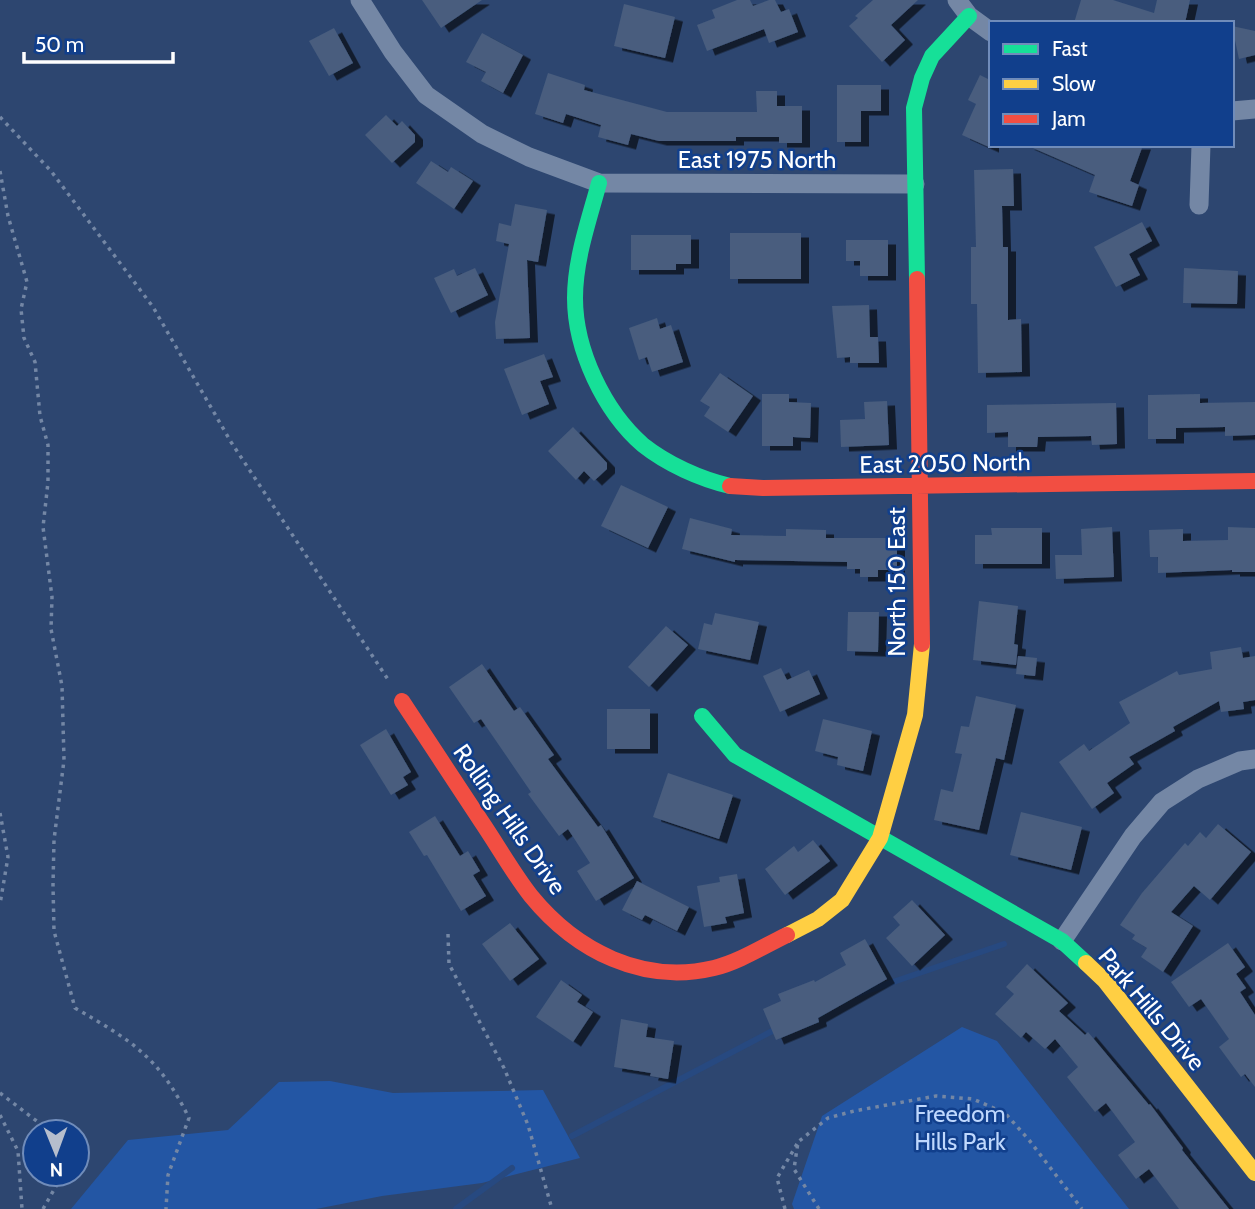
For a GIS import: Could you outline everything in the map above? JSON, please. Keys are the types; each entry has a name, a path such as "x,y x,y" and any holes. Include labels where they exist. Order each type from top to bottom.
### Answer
{"street":[{"path":"360,0 393,52 426,95 482,134 529,157 599,183"},
{"path":"957,0 969,16 989,31"},
{"name":"North 150 East","path":"715,968 818,919 842,900 880,838 915,715 923,638 914,108 920,78 934,50 969,16"},
{"path":"1234,111 1255,109"},
{"path":"1199,205 1201,147"},
{"name":"East 1975 North","path":"599,183 915,184"},
{"name":"East 2050 North","path":"599,183 577,273 576,313 584,348 612,408 644,446 683,469 723,485 763,488 1255,481"},
{"name":"Rolling Hills Drive","path":"402,701 531,896 559,925 593,950 621,964 648,971 677,972 715,968"},
{"name":"Park Hills Drive","path":"702,716 735,755 1062,942 1105,981 1255,1173"},
{"path":"1062,942 1133,836 1162,802 1198,779 1240,761 1255,759"}],"path":[{"path":"0,117 51,171 152,307 232,442 402,701"},
{"path":"0,171 8,216 27,282 21,309 23,338 35,362 40,416 48,445 48,482 43,527 52,597 51,629 62,686 64,760 54,840 54,931 75,1008 121,1035 155,1062 176,1091 189,1118 168,1175 166,1209"},
{"path":"0,813 8,858 0,904"},
{"path":"448,934 449,964 504,1068 528,1125 552,1209"},
{"path":"0,1093 33,1118"},
{"path":"785,1209 777,1178 798,1142 828,1118 936,1096 973,1099 1005,1113 1082,1209"},
{"path":"0,1115 19,1151 22,1209"},
{"path":"798,1142 794,1169 819,1209"},
{"path":"43,1209 55,1188"}],"green space":[{"name":"Freedom Hills Park","path":"962,1027 997,1041 1129,1209 794,1209 792,1204 822,1116"},
{"path":"330,1081 393,1093 543,1090 580,1158 482,1183 382,1196 316,1209 71,1209 128,1140 228,1130 279,1082"}],"building":[{"path":"422,0 482,0 441,28"},
{"path":"737,0 750,0 753,6 775,0 781,12 789,9 798,32 769,43 764,29 707,51 697,25 715,18 712,10"},
{"path":"873,0 918,0 891,25 905,40 882,62 849,26 858,18 855,16"},
{"path":"1081,0 1113,0 1154,13 1157,0 1190,0 1185,21 1075,21"},
{"path":"624,4 675,17 665,58 614,46"},
{"path":"1234,26 1255,31 1255,55 1239,59"},
{"path":"334,28 353,63 329,76 309,41"},
{"path":"482,33 523,55 503,93 481,81 486,72 466,62"},
{"path":"548,73 585,85 584,90 667,112 757,112 756,91 777,91 777,106 802,106 802,143 779,143 779,137 736,137 736,141 659,141 631,134 628,145 598,137 601,125 566,114 563,123 535,114"},
{"path":"980,75 988,79 989,77 991,148 962,135 976,104 968,100"},
{"path":"837,85 881,85 881,111 861,111 861,142 837,142"},
{"path":"386,115 397,126 402,121 415,135 415,142 392,163 365,135"},
{"path":"1031,147 1142,147 1130,181 1139,185 1132,206 1089,192 1095,175"},
{"path":"431,161 448,172 451,167 473,181 454,209 416,183"},
{"path":"1013,169 1014,206 1002,206 1003,247 1008,247 1008,320 1021,319 1022,372 978,373 977,304 971,304 971,247 976,247 974,170"},
{"path":"515,204 547,210 538,262 527,260 530,338 496,339 495,322 509,244 496,241 499,223 511,226"},
{"path":"1142,222 1152,241 1129,254 1140,275 1116,287 1094,247"},
{"path":"730,233 801,233 801,279 730,279"},
{"path":"631,235 691,235 691,264 676,264 676,270 631,270"},
{"path":"846,240 888,240 888,276 860,276 860,261 846,261"},
{"path":"475,268 488,295 451,313 434,278 454,269 457,276"},
{"path":"1184,268 1238,271 1237,304 1183,303"},
{"path":"869,305 870,337 878,337 879,363 850,363 850,357 837,358 832,306"},
{"path":"657,318 660,329 671,325 683,362 652,372 647,357 639,360 629,328"},
{"path":"544,354 553,377 540,381 549,404 522,415 504,369"},
{"path":"720,373 753,396 728,432 704,416 710,407 700,401"},
{"path":"762,394 789,394 789,402 811,403 810,438 793,437 793,446 762,446"},
{"path":"1200,394 1200,403 1255,402 1255,435 1225,436 1225,427 1176,428 1176,439 1148,439 1148,395"},
{"path":"887,401 889,445 841,447 840,420 865,419 864,402"},
{"path":"1116,403 1117,444 1092,445 1091,436 1038,437 1037,447 1008,447 1008,432 987,433 987,405"},
{"path":"573,427 607,463 607,469 594,481 584,471 576,480 548,451"},
{"path":"621,485 668,507 648,548 601,526"},
{"path":"690,518 732,529 731,535 786,536 786,529 826,530 826,538 897,538 897,570 878,570 878,577 860,577 860,569 847,569 847,562 735,562 682,549"},
{"path":"1112,527 1114,577 1056,579 1055,555 1082,555 1081,529"},
{"path":"1228,527 1255,528 1255,572 1232,570 1158,573 1158,557 1150,557 1149,530 1183,529 1183,541 1228,540"},
{"path":"991,528 1042,528 1042,564 975,564 975,535 992,535"},
{"path":"979,601 1018,606 1014,644 1018,645 1016,665 973,660"},
{"path":"848,612 879,612 878,652 847,651"},
{"path":"715,613 759,622 750,660 698,649 704,623 712,625"},
{"path":"666,626 688,645 649,687 628,667"},
{"path":"1241,647 1243,658 1255,656 1255,700 1243,702 1244,709 1221,712 1219,701 1173,727 1175,731 1129,757 1134,764 1107,783 1114,793 1092,809 1059,762 1084,744 1089,751 1130,723 1119,702 1177,671 1179,675 1212,669 1210,652"},
{"path":"1018,656 1037,658 1035,676 1016,674"},
{"path":"482,664 514,711 520,707 554,755 548,759 598,827 601,825 634,878 596,901 577,871 590,863 568,829 559,836 528,794 531,792 481,719 474,723 449,687"},
{"path":"781,668 787,680 809,670 820,694 780,712 763,676"},
{"path":"976,696 1016,705 1004,760 996,758 979,830 934,820 941,789 953,792 962,754 955,753 961,726 969,727"},
{"path":"607,709 650,709 650,749 607,749"},
{"path":"823,719 872,731 863,771 837,765 838,757 815,751"},
{"path":"386,729 411,772 403,777 408,785 391,795 360,745"},
{"path":"668,773 733,795 719,839 653,817"},
{"path":"1021,812 1082,827 1071,870 1010,855"},
{"path":"435,816 460,856 468,851 480,871 473,875 486,896 461,911 427,855 424,856 409,832"},
{"path":"1218,824 1251,852 1210,900 1194,886 1171,912 1193,926 1163,972 1141,957 1147,948 1132,939 1135,935 1120,925 1142,893 1185,843 1188,846 1200,832 1206,838"},
{"path":"813,840 830,861 785,895 765,869 794,846 798,852"},
{"path":"737,874 744,913 725,917 727,923 704,927 697,886 720,882 719,877"},
{"path":"637,881 689,907 677,931 645,915 642,920 622,910"},
{"path":"912,900 945,935 912,966 886,938 900,925 893,917"},
{"path":"510,923 539,959 510,981 482,944"},
{"path":"865,939 887,979 818,1018 819,1022 776,1040 763,1009 781,1001 778,994 814,980 815,982 846,965 840,953"},
{"path":"1228,943 1245,967 1236,974 1246,988 1240,992 1255,1015 1255,1087 1245,1074 1241,1077 1219,1047 1229,1039 1201,999 1189,1007 1171,982"},
{"path":"1027,964 1068,1003 1059,1011 1085,1035 1088,1032 1150,1104 1229,1209 1179,1209 1149,1169 1136,1179 1118,1155 1135,1142 1106,1103 1095,1112 1067,1077 1078,1067 1055,1039 1045,1049 1026,1032 1021,1038 995,1014 1014,994 1006,987"},
{"path":"561,980 582,995 577,1002 593,1012 573,1042 536,1017"},
{"path":"621,1019 648,1024 646,1037 674,1041 668,1079 650,1076 651,1073 614,1067"}],"waterway":[{"path":"858,994 1004,944"},
{"path":"572,1136 778,1028"},
{"path":"456,1209 512,1168"}],"traffic: fast":[{"path":"917,279 914,108 922,78 932,56 969,16"},
{"path":"599,183 580,254 575,298 580,338 594,378 616,415 643,445 684,470 730,486"},
{"path":"702,716 735,755 1062,941 1086,963"}],"traffic: slow":[{"path":"787,935 818,919 842,900 880,838 915,715 922,644"},
{"path":"1086,963 1105,981 1255,1173"}],"traffic: jam":[{"path":"917,279 922,644"},
{"path":"730,486 763,488 1255,481"},
{"path":"402,701 531,896 549,916 590,947 637,967 662,972 688,972 733,962 787,935"}]}
